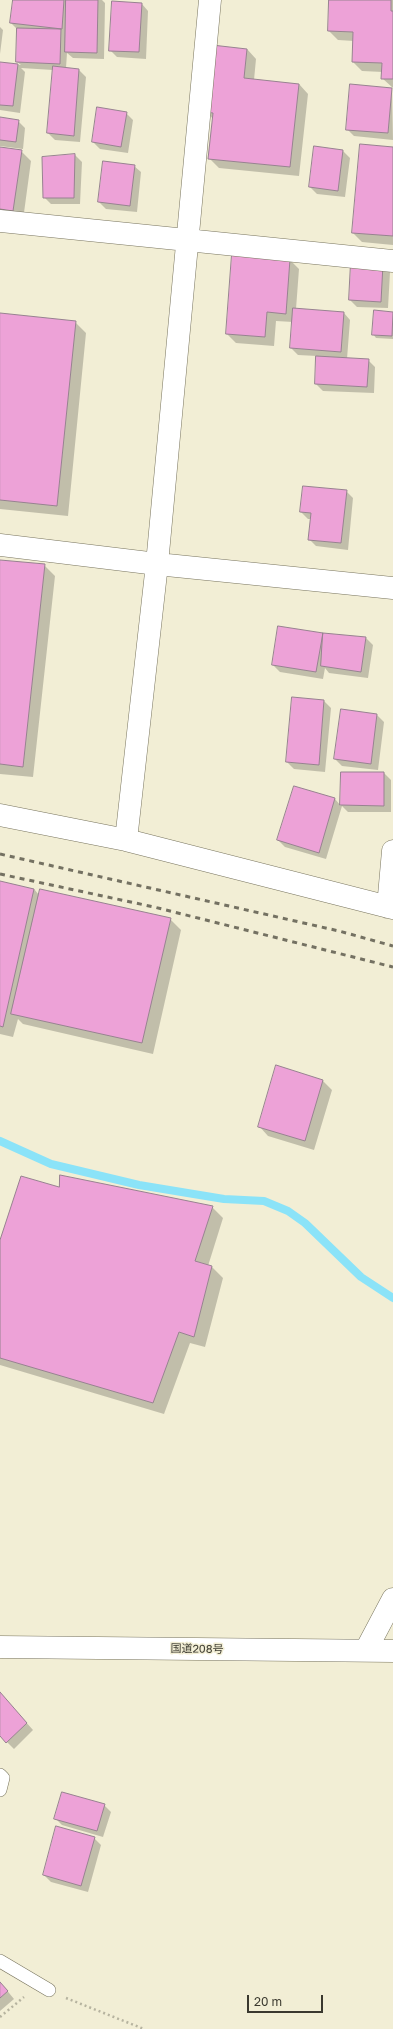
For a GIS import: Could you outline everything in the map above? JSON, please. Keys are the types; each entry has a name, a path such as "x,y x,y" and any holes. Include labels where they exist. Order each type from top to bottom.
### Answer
{"main road":[{"path":"126,840 157,564 186,242 210,0"},
{"path":"0,221 186,242 393,261"},
{"path":"0,545 157,564 393,588"},
{"path":"0,815 126,840 391,907 393,851"},
{"path":"366,1650 393,1599"},
{"name":"国道208号","path":"0,1647 393,1651"}],"lane":[{"path":"0,1775 3,1778 0,1790"},
{"path":"0,1961 49,1990"}],"path":[{"path":"0,2017 29,1993 49,1990 144,2029"}],"building":[{"path":"13,0 64,0 62,29 10,23"},
{"path":"66,0 98,0 97,53 65,52"},
{"path":"329,0 391,0 391,11 393,11 393,79 381,79 382,63 352,62 353,32 328,31"},
{"path":"112,1 142,3 139,52 109,51"},
{"path":"17,28 61,29 60,64 16,62"},
{"path":"212,45 247,49 244,78 299,84 290,167 208,159 213,113 205,112"},
{"path":"0,62 18,64 13,106 0,105"},
{"path":"53,66 79,69 74,136 47,133"},
{"path":"350,84 392,88 388,133 346,130"},
{"path":"97,107 127,112 121,147 92,142"},
{"path":"0,117 19,120 16,142 0,140"},
{"path":"360,144 393,147 393,236 352,233"},
{"path":"314,146 343,150 338,191 309,187"},
{"path":"0,147 22,150 13,211 0,209"},
{"path":"75,154 74,198 43,198 42,157"},
{"path":"103,161 135,165 130,206 98,202"},
{"path":"232,254 290,259 286,314 267,312 265,337 226,334"},
{"path":"351,262 383,264 381,302 349,300"},
{"path":"293,308 344,312 341,352 290,348"},
{"path":"374,310 393,312 392,336 372,335"},
{"path":"0,313 76,321 57,506 0,500"},
{"path":"316,356 369,359 367,387 315,384"},
{"path":"303,486 347,490 341,543 308,540 311,513 300,512"},
{"path":"0,560 45,564 23,767 0,764"},
{"path":"278,626 323,633 316,672 272,665"},
{"path":"323,633 366,637 361,672 321,666"},
{"path":"292,697 324,700 319,765 286,762"},
{"path":"341,709 377,714 371,764 334,759"},
{"path":"341,772 384,772 384,806 340,805"},
{"path":"294,786 335,798 319,853 277,840"},
{"path":"0,881 34,889 3,1027 0,1026"},
{"path":"40,889 171,918 142,1043 11,1014"},
{"path":"276,1065 323,1080 305,1141 258,1127"},
{"path":"60,1175 213,1206 195,1261 212,1266 194,1337 179,1332 153,1403 0,1358 0,1240 21,1176 59,1187"},
{"path":"0,1692 27,1723 6,1743 0,1736"},
{"path":"62,1792 105,1804 97,1831 54,1819"},
{"path":"56,1826 95,1837 81,1886 43,1875"},
{"path":"0,1982 8,1991 0,1998"}],"waterway":[{"path":"0,1141 51,1164 139,1185 224,1199 264,1201 288,1211 305,1223 361,1277 393,1298"}],"railway":[{"path":"0,854 339,931 393,946"},
{"path":"0,874 154,907 393,967"}]}
